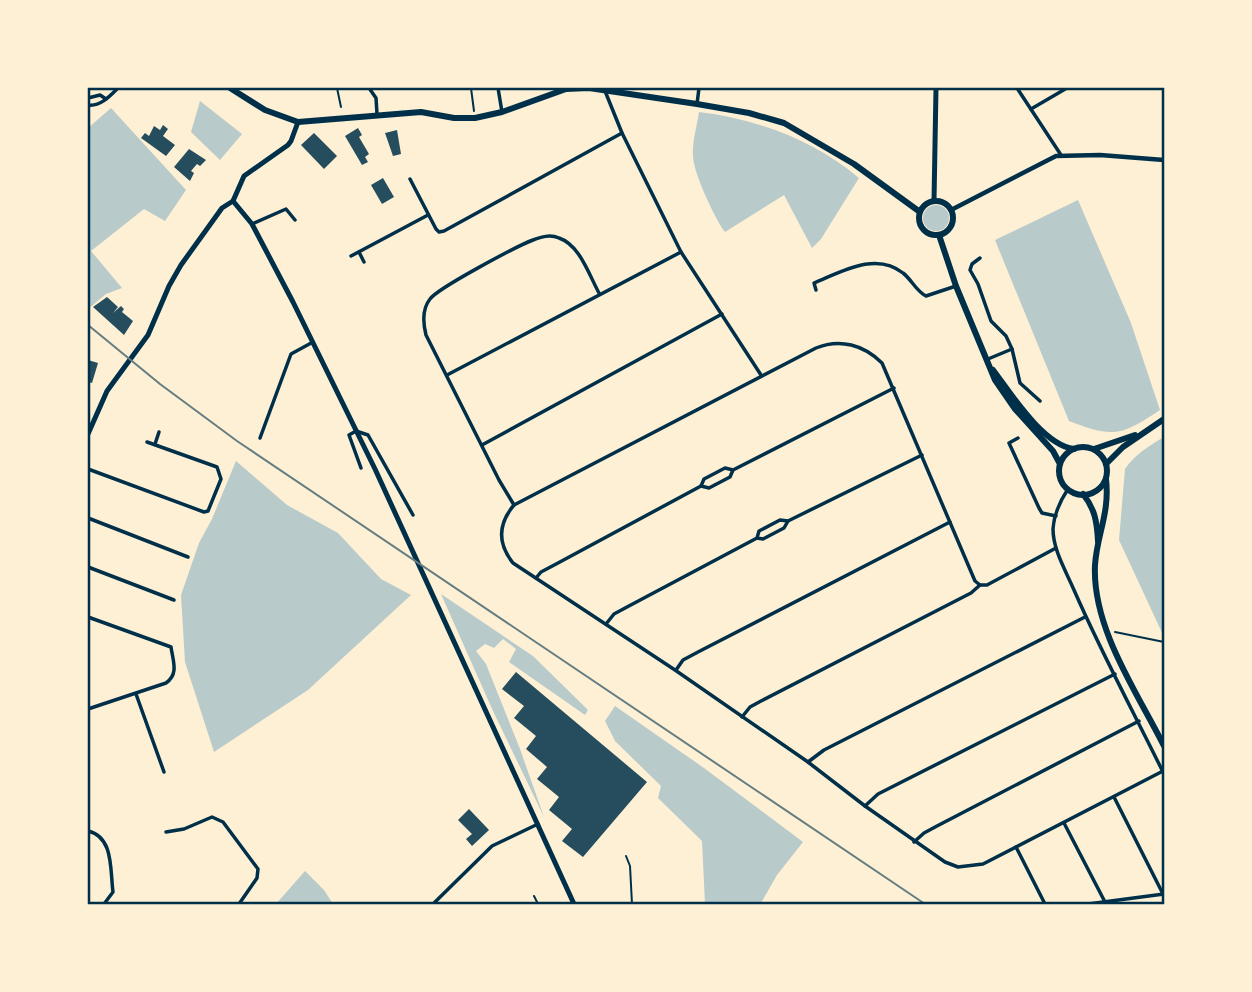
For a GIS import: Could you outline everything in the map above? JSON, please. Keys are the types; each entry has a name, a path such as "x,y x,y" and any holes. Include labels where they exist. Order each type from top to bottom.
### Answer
{"main road":[{"path":"230,88 265,110 298,122 421,112 454,118 475,118 502,112 566,88 604,89 749,113 783,123 854,164 920,212"},
{"path":"934,201 936,88"},
{"path":"88,433 98,405 148,335 173,277 222,208 233,201 244,176 288,145 298,122"},
{"path":"233,201 251,224 313,342 432,593 574,905"},
{"path":"934,201 944,203 951,210 953,222 951,227 939,235 931,235 922,228 919,219 926,204 934,201"},
{"path":"939,235 956,286 1000,390 1053,451 1060,464 1061,478 1069,489 1083,495 1091,505 1096,516 1098,548"},
{"path":"989,362 1020,407 1046,434 1066,448 1074,449"},
{"path":"1106,464 1116,453 1164,419"},
{"path":"1094,449 1146,430"},
{"path":"1060,464 1068,452 1085,447 1094,449 1106,464 1105,522 1095,564 1100,610 1115,650 1164,746"},
{"path":"1083,495 1099,489 1106,479"}],"street":[{"path":"88,105 93,106 106,99 118,88"},
{"path":"369,88 376,98 377,114"},
{"path":"498,88 502,112"},
{"path":"697,104 699,88"},
{"path":"1017,88 1061,155"},
{"path":"1031,109 1066,88"},
{"path":"604,89 622,133 681,252 761,375"},
{"path":"88,98 100,94 106,99"},
{"path":"410,179 436,229 444,231 622,133"},
{"path":"951,210 1061,155 1164,160"},
{"path":"413,186 421,181"},
{"path":"251,224 286,209 295,220"},
{"path":"351,256 428,215"},
{"path":"514,505 507,496 423,325 426,306 437,292 525,244 548,236 559,238 571,245 598,293"},
{"path":"359,252 365,262"},
{"path":"447,375 598,293 681,252"},
{"path":"980,258 972,264 970,271 978,284 991,321 1006,336 1020,383 1041,401"},
{"path":"816,290 814,284 856,266 877,263 904,273 926,296 956,286"},
{"path":"482,446 722,314"},
{"path":"260,438 289,357 293,352 313,342"},
{"path":"1056,548 987,585 980,585 975,581 894,387 879,359 860,347 843,343 828,343 761,375 514,505 503,520 500,536 502,546 513,563 808,762 915,842 945,862 958,867 983,864 1164,773 1086,617 1056,548 1053,529 1059,502 1069,489"},
{"path":"989,362 1012,349"},
{"path":"701,486 709,488 730,477 733,470 894,387"},
{"path":"361,468 349,435 356,431 368,435 412,515"},
{"path":"155,444 159,432"},
{"path":"1018,438 1009,443 1038,508 1042,513 1056,516"},
{"path":"88,469 204,512 208,511 221,479 217,467 147,442"},
{"path":"757,538 759,531 780,520 788,521 922,455"},
{"path":"536,578 541,572 701,486 704,479 725,468 733,470"},
{"path":"88,518 188,557"},
{"path":"606,624 614,614 757,538 763,539 784,528 788,521"},
{"path":"675,670 683,660 950,522"},
{"path":"88,567 174,600"},
{"path":"742,717 750,707 971,593 980,585"},
{"path":"88,617 171,647 174,670 172,678 166,683 88,709"},
{"path":"808,762 824,750 1086,617"},
{"path":"865,806 878,794 1115,674"},
{"path":"136,694 164,772"},
{"path":"915,842 924,833 1139,721"},
{"path":"1088,905 1164,895 1114,797"},
{"path":"166,832 184,829 212,817 223,822 258,869 257,878 239,905"},
{"path":"1064,822 1105,902"},
{"path":"433,905 492,846 538,824"},
{"path":"88,831 99,835 107,845 113,892 104,905"},
{"path":"1016,847 1045,905"}],"lane":[{"path":"626,856 630,866 632,905"},
{"path":"534,896 538,905"}],"path":[{"path":"337,88 341,107"},
{"path":"471,88 475,118"},
{"path":"1115,632 1164,642"}],"shaded area":[{"path":"200,101 242,134 220,160 191,132"},
{"path":"111,108 186,190 165,221 144,209 91,251 122,288 106,294 88,309 88,128"},
{"path":"699,112 742,120 784,133 823,153 859,178 821,239 812,248 784,195 725,232 705,195 694,163 693,145"},
{"path":"1078,200 1131,323 1160,410 1136,425 1116,432 1096,430 1069,421 995,240"},
{"path":"936,205 945,209 949,218 945,227 936,231 927,227 923,218 927,209"},
{"path":"1164,437 1164,637 1119,540 1125,469 1138,455"},
{"path":"236,461 287,505 338,533 381,579 411,595 308,690 214,752 185,662 181,595 199,543"},
{"path":"441,594 533,656 588,710 585,715 509,662 516,649 503,639 494,648 485,644 476,651 486,664 544,817 493,711"},
{"path":"615,706 803,842 777,875 761,903 705,904 702,841 658,798 661,786 615,741 605,721"},
{"path":"305,871 324,890 333,904 276,904"}],"building":[{"path":"163,125 168,129 163,136 175,145 166,156 141,138 145,133 149,136 154,126 160,130"},
{"path":"358,128 362,135 359,137 369,154 365,157 368,162 362,165 345,136"},
{"path":"397,130 401,154 393,156 385,133"},
{"path":"314,133 337,156 324,169 301,145"},
{"path":"189,149 206,160 191,171 194,173 190,181 174,167"},
{"path":"383,178 394,197 382,204 371,185"},
{"path":"107,297 118,307 113,313 121,306 124,309 122,312 133,321 124,335 93,307"},
{"path":"88,360 98,363 92,383 88,382"},
{"path":"516,672 647,782 583,857 562,841 572,829 549,810 559,797 537,779 547,767 526,749 536,736 514,718 524,706 502,689"},
{"path":"469,809 489,830 472,846 466,839 472,834 458,820"}],"railway":[{"path":"88,325 160,384 237,441 925,904"}]}
